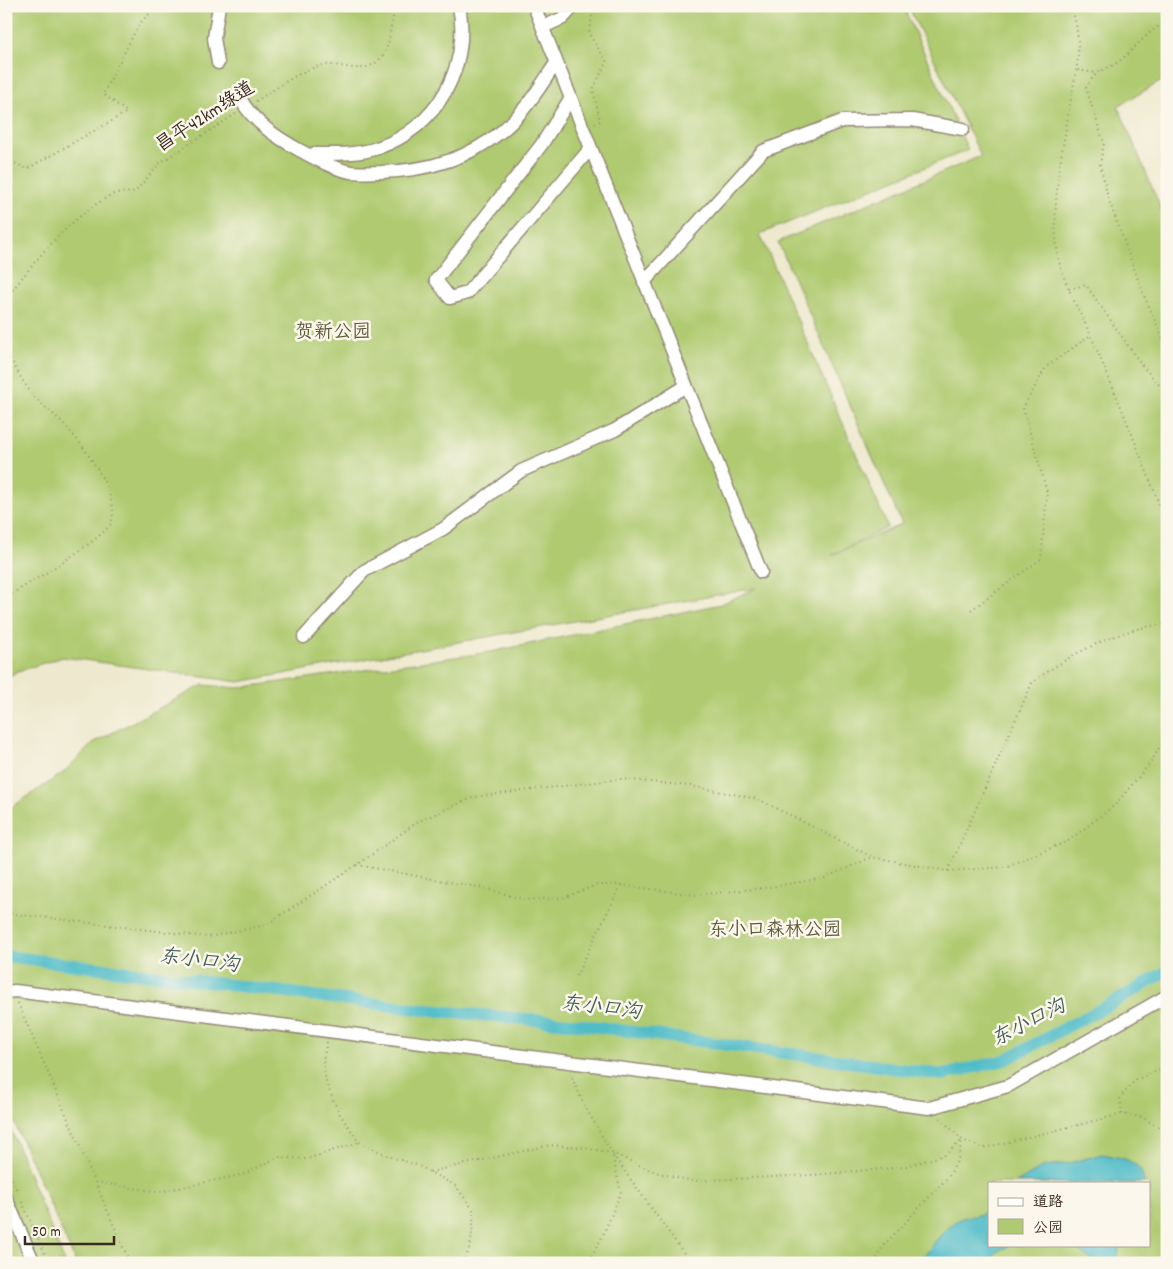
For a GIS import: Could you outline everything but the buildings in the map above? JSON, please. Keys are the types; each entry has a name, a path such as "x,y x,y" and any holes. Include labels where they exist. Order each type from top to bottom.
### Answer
{"street":[{"path":"218,63 214,38 219,6"},
{"path":"307,154 352,153 376,149 406,134 425,119 442,98 453,79 460,57 463,27 459,6"},
{"path":"534,6 570,100 761,572"},
{"path":"543,27 563,18 574,6"},
{"path":"243,104 276,137 307,154 351,172 412,171 446,163 478,148 502,131 530,102 556,63"},
{"path":"570,100 542,144 436,280 450,298 467,294 590,149"},
{"path":"644,282 762,151 842,121 912,120 963,129"},
{"path":"304,637 364,571 442,529 522,471 615,430 686,386"},
{"path":"11,991 330,1029 929,1108 1008,1086 1167,996"},
{"path":"6,1198 34,1263"}],"path":[{"path":"6,159 28,169 127,112 104,94 139,24 157,6"},
{"name":"昌平42km绿道","path":"6,298 69,224 109,196 116,193 135,192 160,163 243,104 305,72 324,65 353,69 368,66 380,60 386,49 392,18 398,6"},
{"path":"583,132 600,120 593,89 608,62 589,34 594,6"},
{"path":"1071,6 1078,27 1078,70 1068,115 1056,207 1058,257 1069,289 1091,334 1167,526"},
{"path":"1167,22 1158,26 1139,40 1118,62 1095,73 1086,88 1104,143 1100,164 1108,198 1145,298 1167,348"},
{"path":"1078,70 1095,73"},
{"path":"1069,289 1086,285 1141,364 1167,394"},
{"path":"971,610 1041,559 1046,492 1024,408 1046,367 1091,334"},
{"path":"6,350 29,390 69,429 82,446 109,493 113,503 113,514 106,531 46,573 6,597"},
{"path":"948,871 1032,683 1055,665 1125,632 1167,624"},
{"path":"6,913 208,936 266,925 357,865 419,821 474,797 620,778 691,786 758,800 872,857 948,871 1005,867 1068,841 1115,805 1152,761 1167,733"},
{"path":"357,865 488,889 525,900 562,898 596,885 621,885 696,895 754,889 824,878 872,857"},
{"path":"576,976 621,885"},
{"path":"11,991 18,1002 130,1263"},
{"path":"330,1029 323,1060 326,1084 339,1112 359,1142 430,1172 456,1186 474,1211 471,1243 464,1263"},
{"path":"564,1060 584,1105 612,1153 691,1263"},
{"path":"1122,1114 1120,1098 1135,1080 1167,1067"},
{"path":"929,1108 962,1140 984,1148 1122,1114 1141,1117 1167,1131"},
{"path":"430,1172 550,1145 580,1147 612,1153 655,1172 692,1180 812,1175 903,1167 945,1156 962,1140"},
{"path":"875,1263 883,1246 948,1176 958,1158 962,1140"},
{"path":"96,1182 159,1192 245,1174 278,1157 307,1159 359,1142"},
{"path":"588,1263 602,1237 621,1192 612,1153"},
{"path":"6,1165 49,1263"}],"green space":[{"name":"东小口森林公园","path":"6,6 903,6 968,150 760,234 888,527 832,555 902,524 778,242 981,156 908,6 1167,6 1167,78 1118,106 1167,223 1167,1263 76,1263 6,1104 6,811 63,773 93,743 203,685 238,688 491,652 721,604 756,588 239,682 63,657 18,671 6,678"},
{"path":"6,1118 65,1263 6,1263"}],"water":[{"path":"1102,1154 1123,1159 1135,1164 1144,1182 1018,1182 1045,1166 1070,1163"},
{"path":"988,1210 988,1246 1009,1246 998,1251 987,1263 919,1263 948,1227 960,1219 980,1214"},
{"path":"1073,1246 1121,1246 1117,1258 1110,1261 1093,1260"}],"waterway":[{"name":"东小口沟","path":"6,956 416,1009 569,1023 943,1075 1005,1060 1116,1001 1167,971"}],"park label":[{"name":"贺新公园","path":"333,333"}]}
